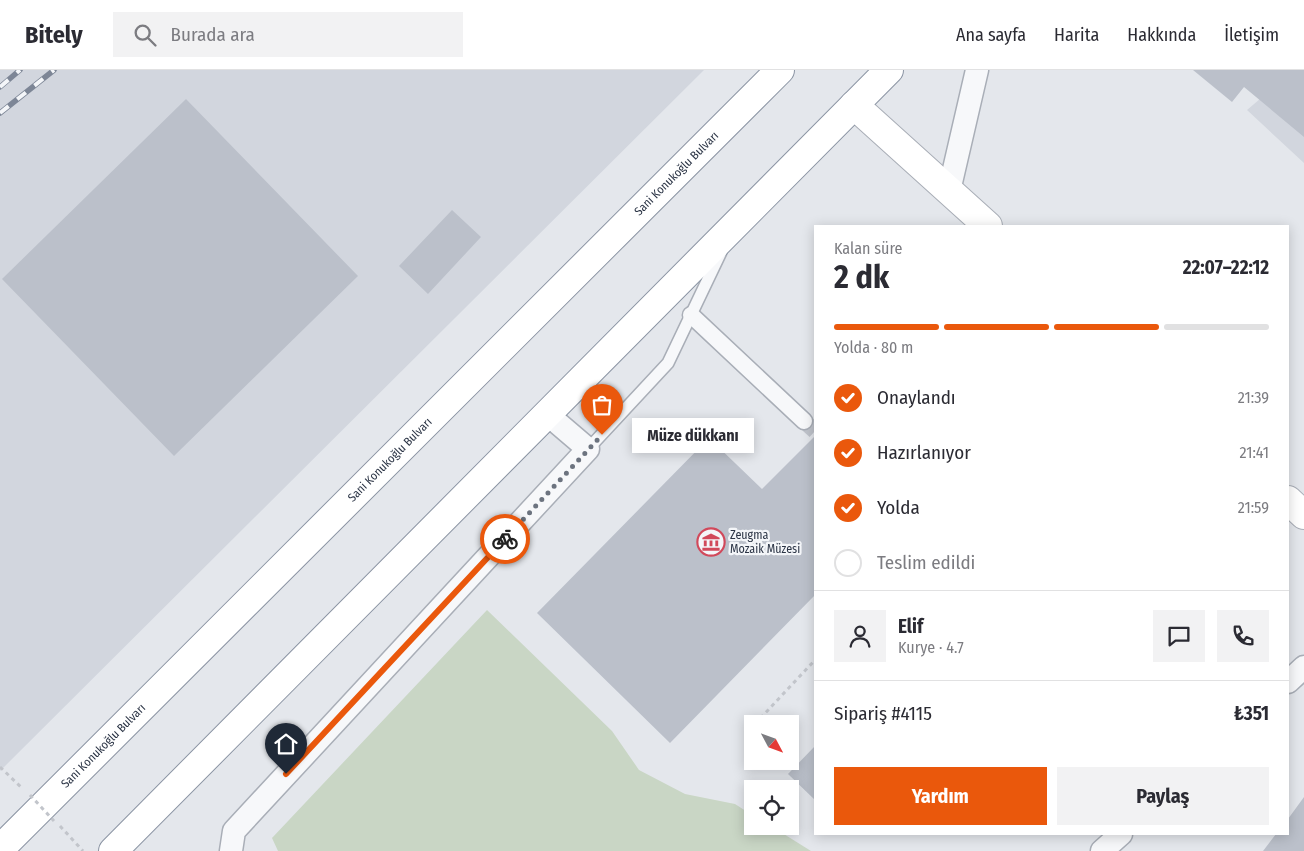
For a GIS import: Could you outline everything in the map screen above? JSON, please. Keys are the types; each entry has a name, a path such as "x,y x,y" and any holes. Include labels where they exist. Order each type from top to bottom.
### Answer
{"main road":[{"name":"Sani Konukoğlu Bulvarı","path":"0,849 780,70"},
{"path":"113,851 889,70"},
{"path":"854,105 987,225"},
{"path":"1289,501 1304,516"}],"street":[{"path":"949,192 978,70"},
{"path":"691,314 804,421"},
{"path":"228,850 234,831 588,449 547,414"},
{"path":"1289,681 1304,667"},
{"path":"1102,851 1120,835"}],"lane":[{"path":"588,449 668,363 732,228"}],"path":[{"path":"763,715 814,661"},
{"path":"0,768 30,795 83,851"}],"shaded area":[{"path":"0,70 704,70 0,771"},
{"path":"1294,70 1304,70 1304,163 1247,110"}],"green space":[{"path":"487,610 612,731 639,770 685,794 735,804 744,810 744,835 785,835 811,851 278,851 272,838"}],"building":[{"path":"1193,70 1304,70 1304,137 1244,87 1232,102"},
{"path":"186,99 358,276 174,456 2,279"},
{"path":"452,210 481,237 428,294 399,266"},
{"name":"Zeugma Mozaik Müzesi","path":"814,437 814,596 670,743 537,613 709,438 762,489"},
{"path":"814,747 814,799 799,785 799,780 794,780 788,774 792,770 799,770 799,763"},
{"path":"1304,797 1304,851 1263,851 1275,835 1289,835 1289,818"}],"tunnel":[{"path":"804,421 814,430"}],"railway":[{"path":"0,87 20,70"},
{"path":"0,113 54,70"}],"way so far":[{"path":"505,539 602,435"}],"place":[{"name":"Müze dükkanı","path":"602,435"},
{"name":"Zeugma Mozaik Müzesi","path":"711,542"}],"route":[{"path":"286,774 505,539"}]}
